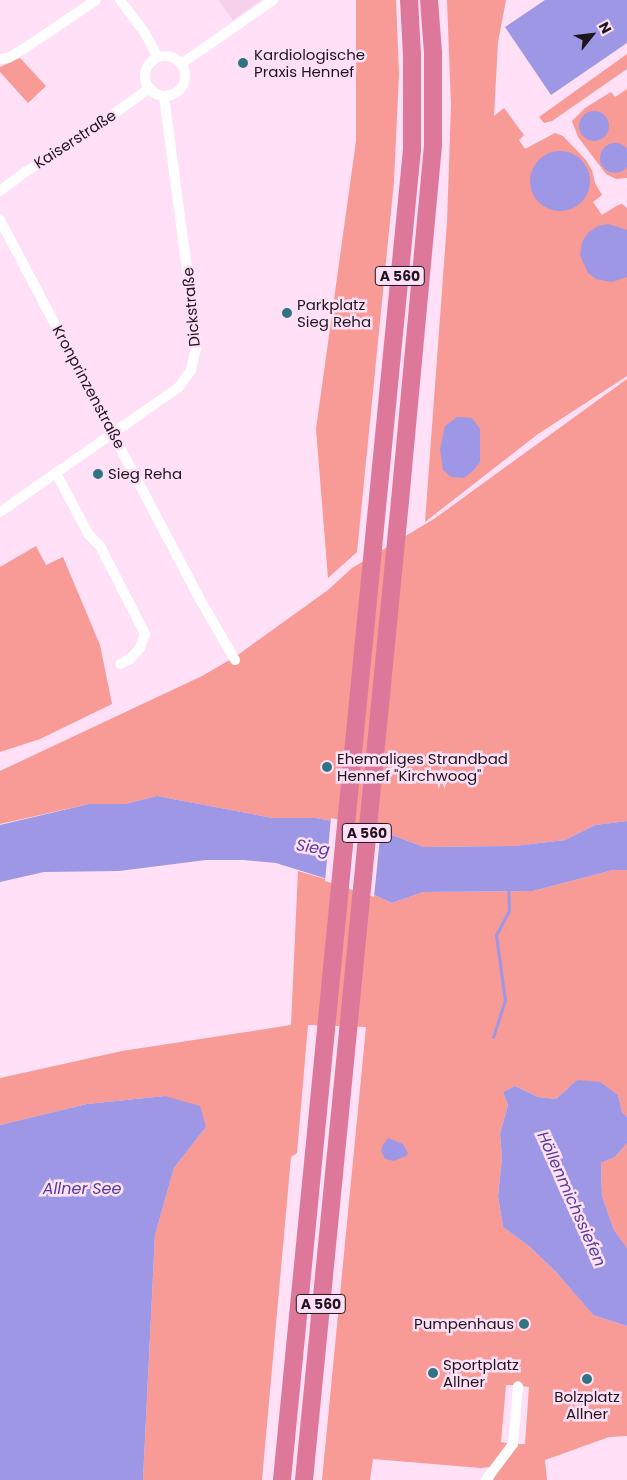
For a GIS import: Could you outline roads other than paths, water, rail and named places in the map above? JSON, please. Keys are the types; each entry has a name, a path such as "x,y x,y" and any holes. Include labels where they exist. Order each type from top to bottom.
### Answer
{"highway":[{"name":"A 560","path":"282,1480 412,149 412,55 409,0"},
{"name":"A 560","path":"304,1480 396,538 432,144 432,52 429,0"}],"street":[{"path":"0,59 8,58 22,50 96,0"},
{"path":"120,0 145,33 158,57"},
{"path":"181,64 273,0"},
{"path":"158,57 173,57 181,64 185,74 183,86 175,93 164,96 150,88 145,77 146,70 148,65 158,57"},
{"name":"Kaiserstraße","path":"0,191 25,172 67,147 150,88"},
{"name":"Dickstraße","path":"0,512 179,387 190,370 197,344 164,96"},
{"name":"Kronprinzenstraße","path":"0,220 235,660"},
{"path":"56,473 89,535 100,546 145,634 140,648 130,659 120,664"},
{"path":"486,1480 513,1444 518,1386"}],"water":[{"path":"545,0 627,0 627,43 551,95 505,27"},
{"path":"594,111 605,115 609,126 605,137 594,141 583,137 579,126 583,115"},
{"path":"615,143 626,147 630,158 626,169 615,173 604,169 600,158 604,147"},
{"path":"560,151 577,156 585,164 590,181 585,198 577,206 560,211 543,206 535,198 530,181 535,164 543,156"},
{"path":"608,224 627,230 627,277 612,282 596,279 588,273 580,255 582,242 588,233 598,226"},
{"path":"457,417 472,418 480,429 480,462 464,478 451,477 443,470 440,449 445,426"},
{"name":"Sieg","path":"157,796 273,818 316,818 376,829 424,847 514,846 565,840 595,825 627,821 627,870 613,870 533,891 423,892 392,903 366,891 276,863 244,860 206,860 119,871 44,872 0,882 0,825 89,804 125,804"},
{"path":"577,1080 600,1082 618,1095 622,1112 627,1117 627,1143 615,1157 601,1163 602,1196 614,1230 627,1248 627,1326 593,1315 556,1272 529,1246 503,1227 498,1196 502,1158 500,1134 508,1105 503,1092 515,1086 538,1097 556,1099"},
{"name":"Allner See","path":"165,1096 200,1106 206,1127 174,1168 155,1235 143,1480 0,1480 0,1125 87,1104"},
{"path":"388,1138 403,1144 408,1153 406,1156 394,1161 385,1159 381,1151"}],"waterway":[{"name":"Höllenmichssiefen","path":"493,1037 505,1000 496,935 509,911 508,888"}],"place":[{"name":"Kardiologische Praxis Hennef","path":"243,63"},
{"name":"Parkplatz Sieg Reha","path":"287,313"},
{"name":"Sieg Reha","path":"98,474"},
{"name":"Ehemaliges Strandbad Hennef \"Kirchwoog\"","path":"327,767"},
{"name":"Pumpenhaus","path":"524,1324"},
{"name":"Sportplatz Allner","path":"433,1373"},
{"name":"Bolzplatz Allner","path":"587,1379"}]}
